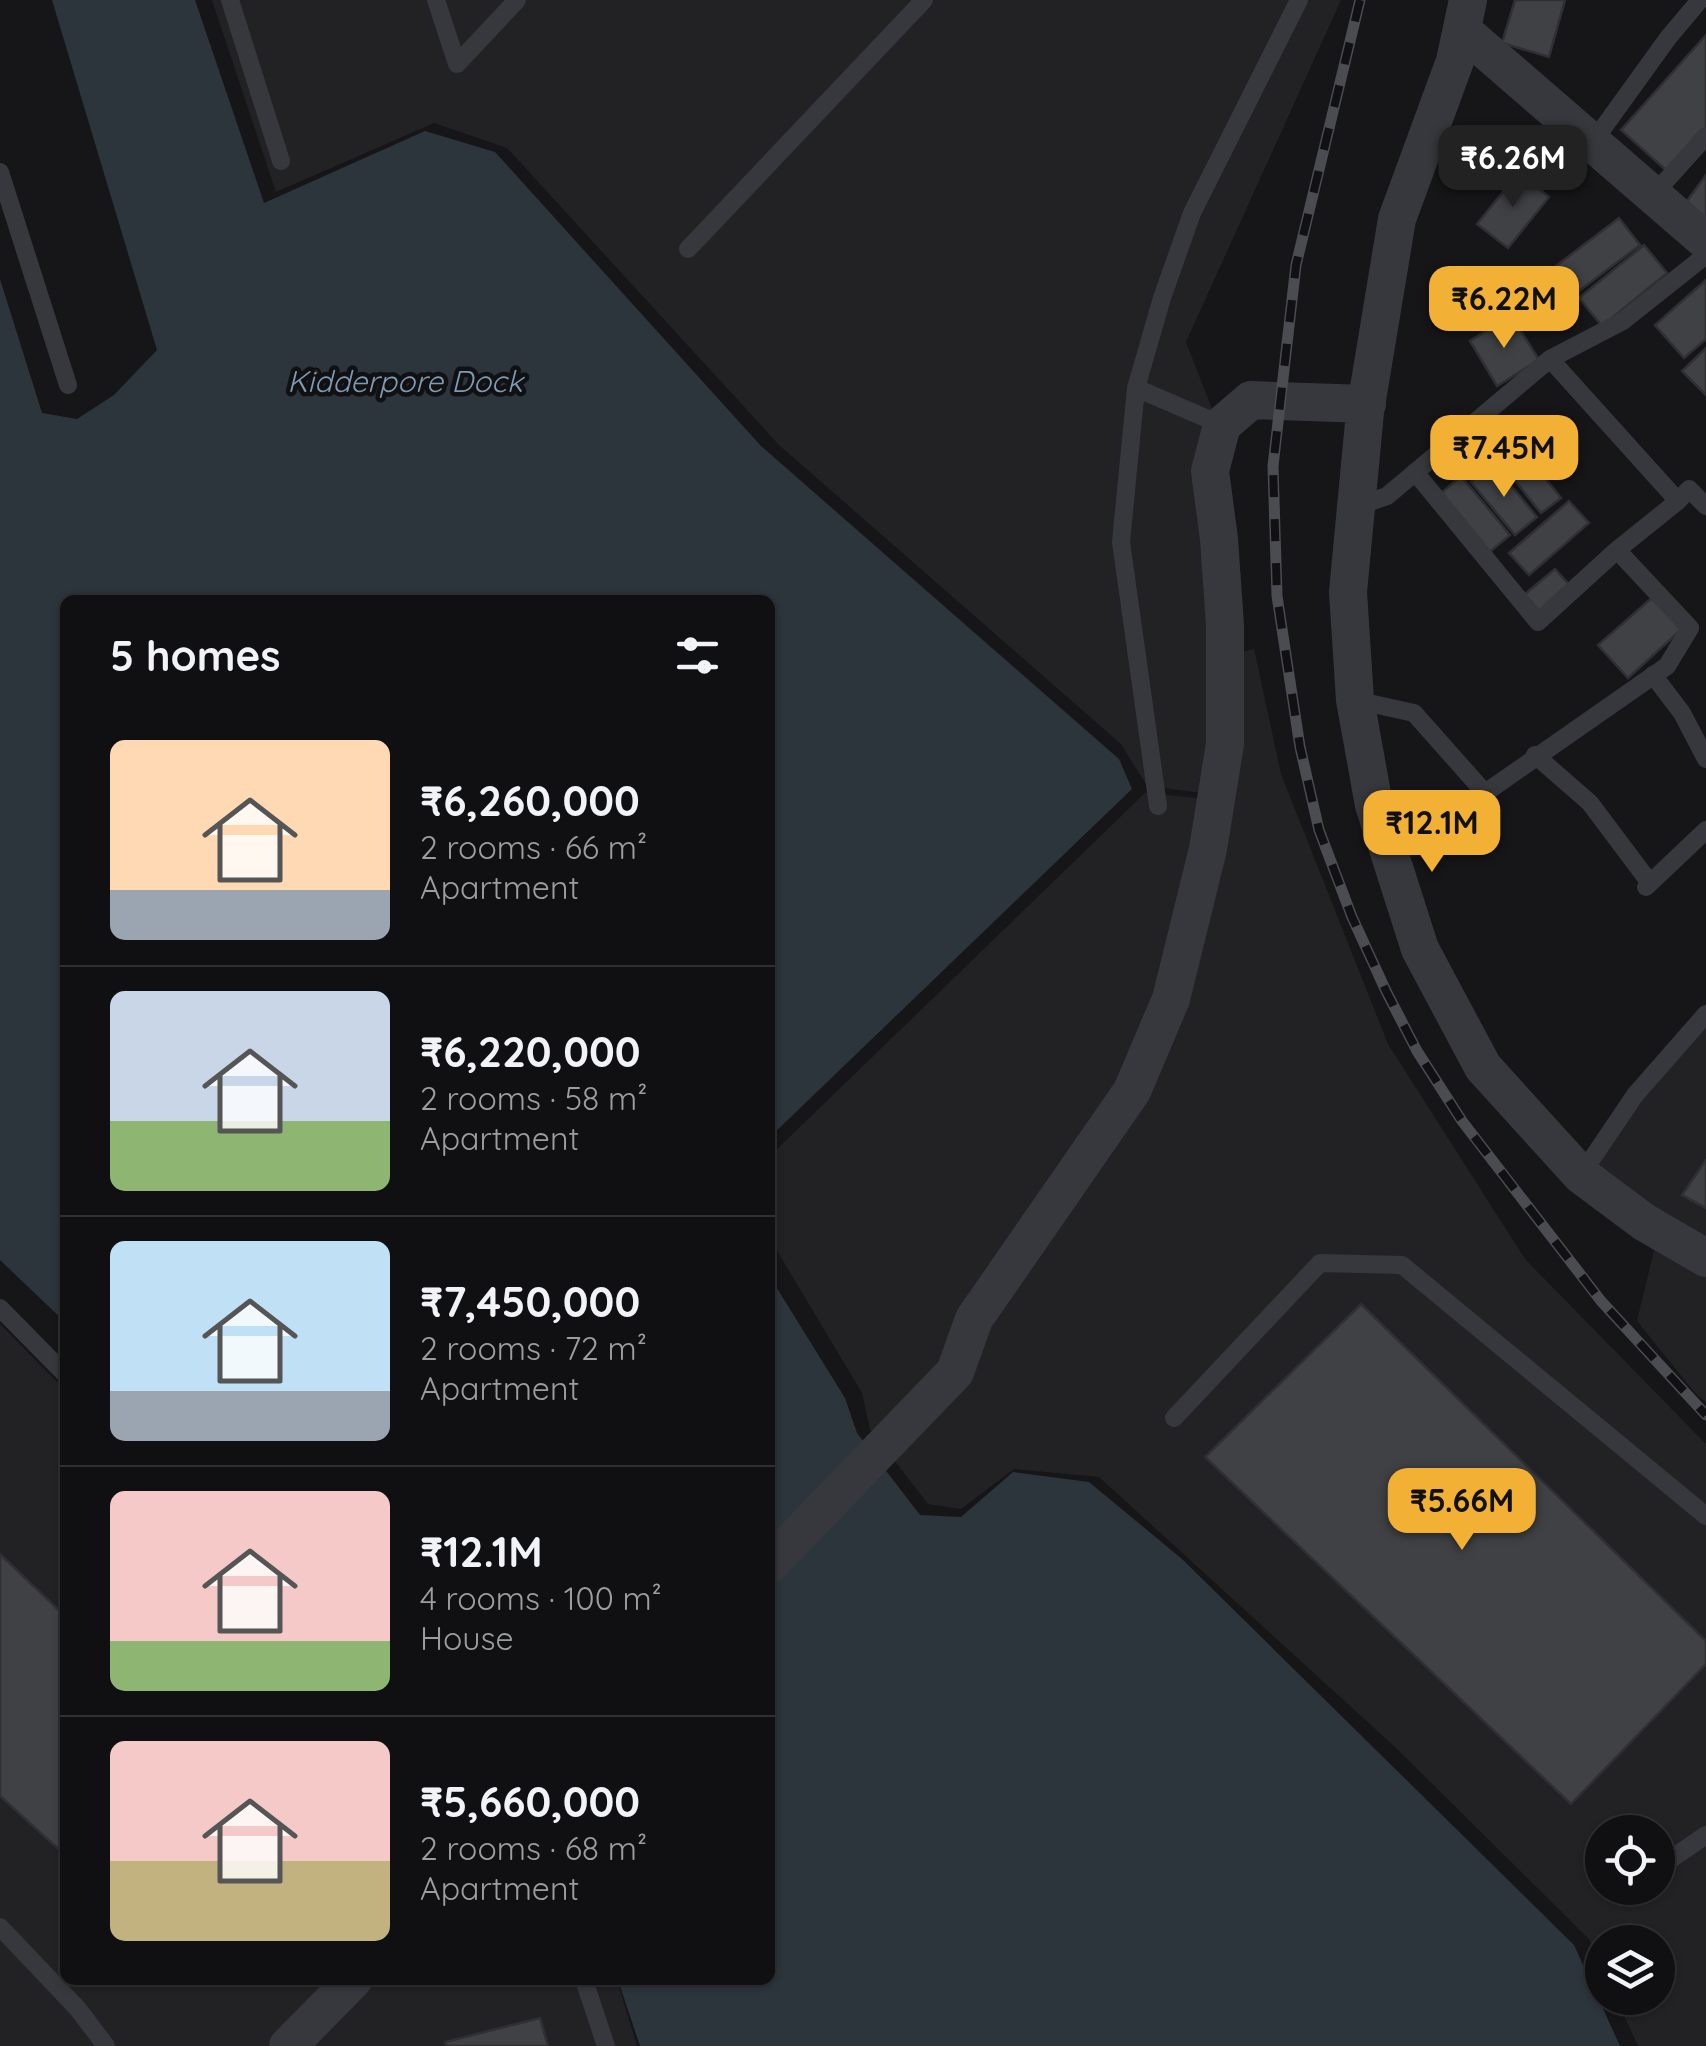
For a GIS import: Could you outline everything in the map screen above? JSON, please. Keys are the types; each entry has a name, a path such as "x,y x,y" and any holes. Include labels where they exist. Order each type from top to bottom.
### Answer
{"street":[{"path":"1465,15 1593,142 1706,241"},
{"path":"1465,15 1456,62 1397,219 1367,404 1348,592 1355,700 1374,805 1420,948 1484,1067 1581,1175 1644,1222 1706,1258"},
{"path":"775,1559 955,1372 974,1319 1132,1091 1172,999 1208,849 1225,744 1225,625 1210,471 1222,425 1251,400 1367,404"},
{"path":"288,2046 348,1985"}],"lane":[{"path":"230,0 282,161"},
{"path":"436,0 456,64 518,0"},
{"path":"688,249 924,0"},
{"path":"1158,806 1121,542 1136,388 1192,212 1299,0"},
{"path":"1593,142 1700,0"},
{"path":"1654,194 1706,136"},
{"path":"0,172 68,385"},
{"path":"1356,508 1387,496 1550,359 1623,322 1706,255"},
{"path":"1550,359 1678,501"},
{"path":"1136,388 1222,425"},
{"path":"1415,472 1538,622 1689,489 1706,506"},
{"path":"1355,700 1414,714 1485,792 1666,666 1690,628 1617,550"},
{"path":"1653,675 1682,713 1706,759"},
{"path":"1535,756 1590,804 1648,885 1706,830"},
{"path":"1581,1175 1634,1095 1706,1014"},
{"path":"1174,1418 1320,1263 1402,1264 1706,1516"},
{"path":"0,1308 60,1369"},
{"path":"1675,1856 1706,1834"},
{"path":"0,1927 78,2009 106,2046"},
{"path":"586,1985 606,2046"}],"shaded area":[{"path":"212,0 1341,0 1186,342 1214,414 1215,632 1204,793 1147,786 1121,744 779,445 507,148 434,123 276,192"},
{"path":"1254,649 1281,774 1388,1044 1525,1259 1706,1444 1706,2046 1638,2046 1624,2015 1675,2015 1675,1925 1585,1925 1585,1935 1395,1747 1099,1477 1014,1469 961,1509 928,1504 870,1429 862,1393 775,1247 775,1151 1145,793 1228,801 1233,654"},
{"path":"1706,1020 1706,1402 1637,1321 1662,1217 1595,1171 1633,1106"},
{"path":"0,1324 60,1385 60,1985 329,1985 268,2046 0,2046"},
{"path":"362,1985 619,1985 637,2046 305,2046"}],"water":[{"name":"Kidderpore Dock","path":"52,0 195,0 264,203 425,131 495,152 761,446 1119,759 1132,789 775,1132 775,595 60,595 60,1317 0,1260 0,279 42,413 77,419 114,395 157,350"},
{"path":"775,1285 845,1398 857,1433 920,1515 961,1517 1013,1472 1089,1482 1182,1559 1574,1945 1585,1969 1585,2015 1606,2015 1620,2046 640,2046 620,1985 775,1985"}],"building":[{"path":"1515,0 1565,0 1549,57 1502,43"},
{"path":"1706,35 1706,127 1667,171 1621,130"},
{"path":"1519,172 1549,197 1508,248 1477,224"},
{"path":"1706,175 1706,221 1684,205"},
{"path":"1619,218 1640,245 1576,293 1556,266"},
{"path":"1644,245 1667,273 1602,326 1579,298"},
{"path":"1706,280 1706,339 1684,358 1655,325"},
{"path":"1511,315 1539,360 1497,386 1470,341"},
{"path":"1706,348 1706,395 1682,371"},
{"path":"1517,443 1561,498 1541,513 1498,459"},
{"path":"1493,464 1537,517 1515,535 1471,482"},
{"path":"1461,476 1510,535 1486,555 1438,496"},
{"path":"1569,501 1589,523 1529,575 1509,553"},
{"path":"1555,569 1572,588 1541,615 1524,595"},
{"path":"1654,596 1683,628 1628,678 1598,645"},
{"path":"1706,1160 1706,1208 1682,1195"},
{"path":"1361,1304 1706,1641 1706,1664 1571,1804 1205,1457"},
{"path":"0,1554 60,1611 60,1850 0,1796"},
{"path":"540,2018 548,2046 447,2046 445,2042"}],"railway":[{"path":"1360,0 1296,265 1273,466 1277,596 1300,747 1319,830 1386,991 1417,1051 1462,1121 1601,1301 1706,1415"}]}
